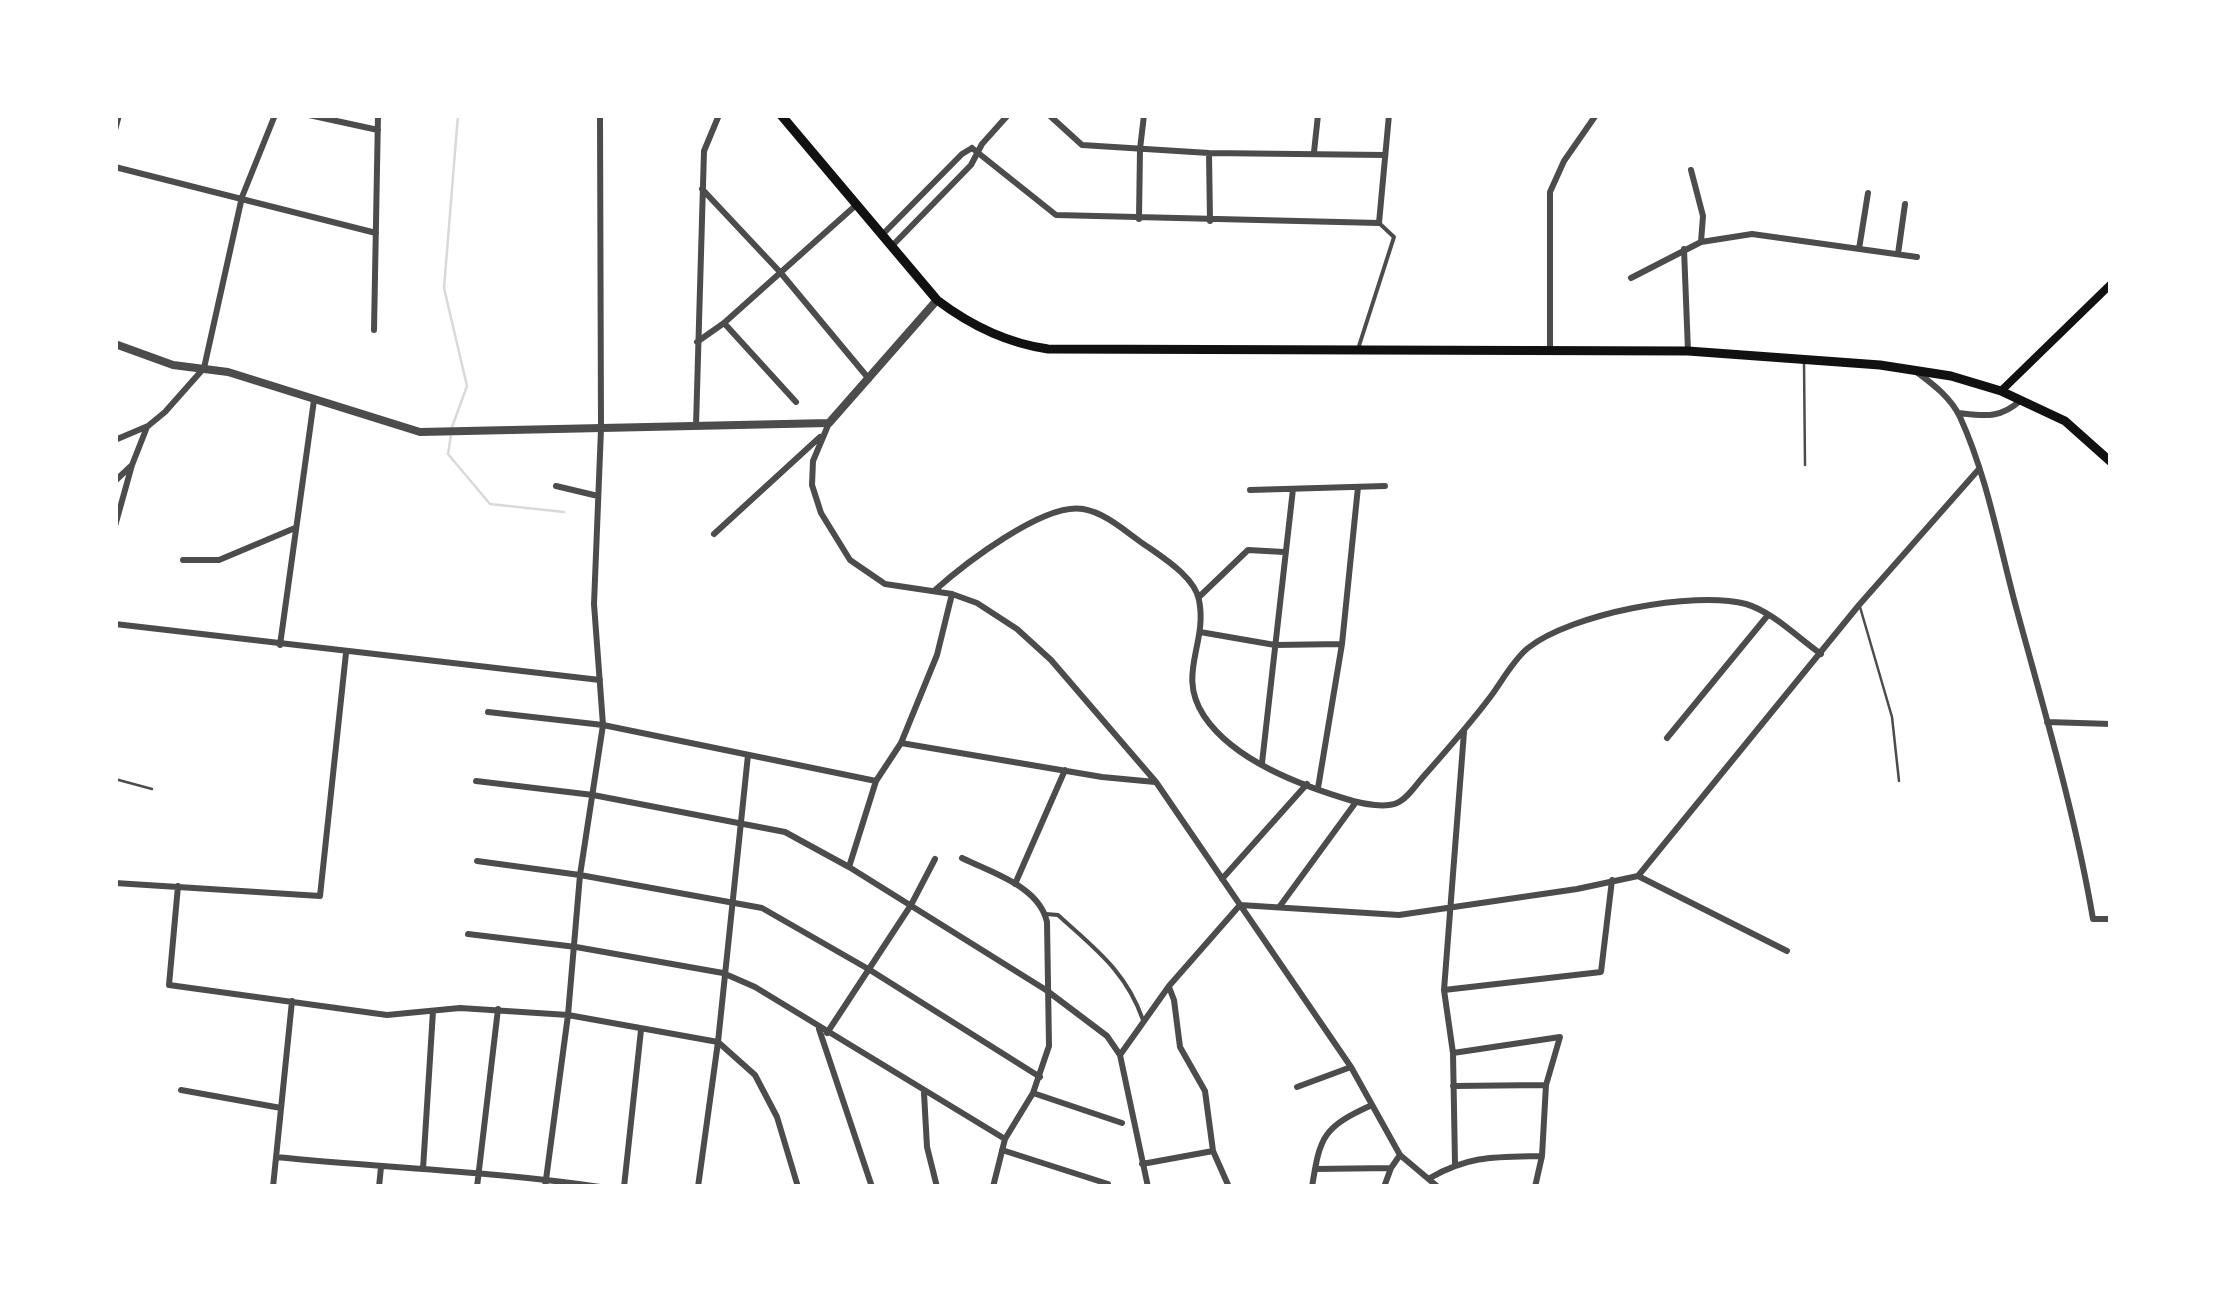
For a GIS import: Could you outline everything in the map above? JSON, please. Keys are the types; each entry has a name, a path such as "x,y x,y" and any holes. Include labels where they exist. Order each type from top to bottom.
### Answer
{"main road":[{"path":"785,117 855,206 937,300 964,320 1028,346 1688,351 1914,368 2001,391 2065,420 2111,462"},
{"path":"2001,391 2111,284"}],"street":[{"path":"115,130 118,115"},
{"path":"115,440 148,426 179,399 204,368 242,197 275,115"},
{"path":"309,115 378,130"},
{"path":"374,330 378,115"},
{"path":"546,1183 576,947 580,874 603,725 594,604 600,429 600,115"},
{"path":"696,426 704,151 718,115"},
{"path":"882,235 962,154 982,144 1008,115"},
{"path":"1049,115 1082,144 1209,153 1384,155"},
{"path":"1139,219 1144,115"},
{"path":"1314,152 1318,115"},
{"path":"1378,223 1388,115"},
{"path":"1550,350 1550,192 1564,161 1596,115"},
{"path":"891,247 971,165 974,150"},
{"path":"974,150 1056,215 1378,223 1394,237 1358,350"},
{"path":"1209,153 1210,221"},
{"path":"115,166 376,232"},
{"path":"1691,170 1702,216 1701,242"},
{"path":"929,187 940,198"},
{"path":"702,188 780,272 870,380"},
{"path":"1859,248 1868,193"},
{"path":"1898,254 1905,204"},
{"path":"697,342 724,323 855,206"},
{"path":"1631,278 1684,248 1752,234 1918,257"},
{"path":"1684,248 1688,351"},
{"path":"937,300 829,423 812,461 812,485 821,513 850,560 885,584 952,594 977,603 1017,629 1052,660 1156,782 1351,1067 1400,1154 1438,1187"},
{"path":"724,323 796,402"},
{"path":"115,344 172,365 228,372 420,432 829,423"},
{"path":"1914,368 1959,413 1979,469 2048,722 2093,919 2111,920"},
{"path":"280,645 314,400"},
{"path":"1959,413 1995,417 2007,413 2021,400"},
{"path":"115,526 148,426"},
{"path":"714,534 823,435"},
{"path":"115,481 132,465"},
{"path":"1638,876 1860,605 1979,469"},
{"path":"556,486 598,496"},
{"path":"1250,490 1385,486"},
{"path":"1318,788 1342,644 1358,487"},
{"path":"1262,763 1293,489"},
{"path":"934,591 966,562 1044,517 1062,509 1081,508 1100,514 1168,561 1199,596 1200,632 1191,670 1192,694 1206,719 1230,746 1307,784 1356,802 1394,805 1402,801 1464,732 1527,649 1609,613 1716,599 1749,605 1821,654"},
{"path":"183,560 218,560 296,528"},
{"path":"1199,596 1248,550 1284,552"},
{"path":"849,866 876,781 901,743 937,656 952,594"},
{"path":"1667,738 1768,615"},
{"path":"115,624 600,680"},
{"path":"1200,632 1275,645 1342,644"},
{"path":"115,883 320,896 346,653"},
{"path":"488,712 603,725 876,781"},
{"path":"2048,722 2111,724"},
{"path":"1454,1164 1453,1053 1444,990 1464,732"},
{"path":"901,743 1156,782"},
{"path":"698,1187 718,1042 748,755"},
{"path":"1015,884 1065,770"},
{"path":"476,781 593,795 785,832 849,866 1046,990 1107,1036 1120,1056 1148,1187"},
{"path":"1222,880 1307,784"},
{"path":"1280,907 1356,802"},
{"path":"962,858 1015,884 1035,898 1046,914 1049,1046 1034,1092 1005,1139 993,1187"},
{"path":"827,1033 912,905 935,859"},
{"path":"477,861 580,874 762,908 870,970 1040,1078"},
{"path":"1240,905 1398,915 1638,876 1787,950"},
{"path":"1444,990 1601,972 1612,880"},
{"path":"178,886 168,986 387,1015 460,1008 568,1015 718,1042 755,1075 777,1117 798,1187"},
{"path":"1120,1056 1169,986 1240,905"},
{"path":"1046,914 1058,916 1122,974 1143,1020"},
{"path":"468,934 576,947 723,973 755,987 1005,1139"},
{"path":"1169,986 1180,1048 1205,1091 1213,1151 1229,1187"},
{"path":"273,1187 292,1001"},
{"path":"477,1187 498,1009"},
{"path":"423,1169 434,1011"},
{"path":"818,1028 872,1187"},
{"path":"624,1187 640,1030"},
{"path":"1453,1053 1560,1036 1546,1085 1542,1156 1534,1187"},
{"path":"1296,1087 1351,1067"},
{"path":"1453,1086 1546,1085"},
{"path":"181,1090 281,1108"},
{"path":"924,1092 927,1147 937,1187"},
{"path":"1034,1092 1122,1122"},
{"path":"1312,1187 1317,1150 1327,1133 1351,1115 1372,1106"},
{"path":"1002,1150 1108,1184"},
{"path":"1142,1164 1213,1151"},
{"path":"1384,1187 1400,1154"},
{"path":"1430,1178 1454,1164 1483,1156 1542,1156"},
{"path":"276,1157 480,1171 546,1183 600,1187"},
{"path":"379,1187 381,1167"},
{"path":"1315,1169 1391,1168"}],"lane":[{"path":"1804,360 1805,465"},
{"path":"1860,605 1892,717 1899,781"},
{"path":"115,779 152,788"}],"waterway":[{"path":"452,427 467,386 444,288 458,115"},
{"path":"451,435 448,454 490,504 564,512"}]}
